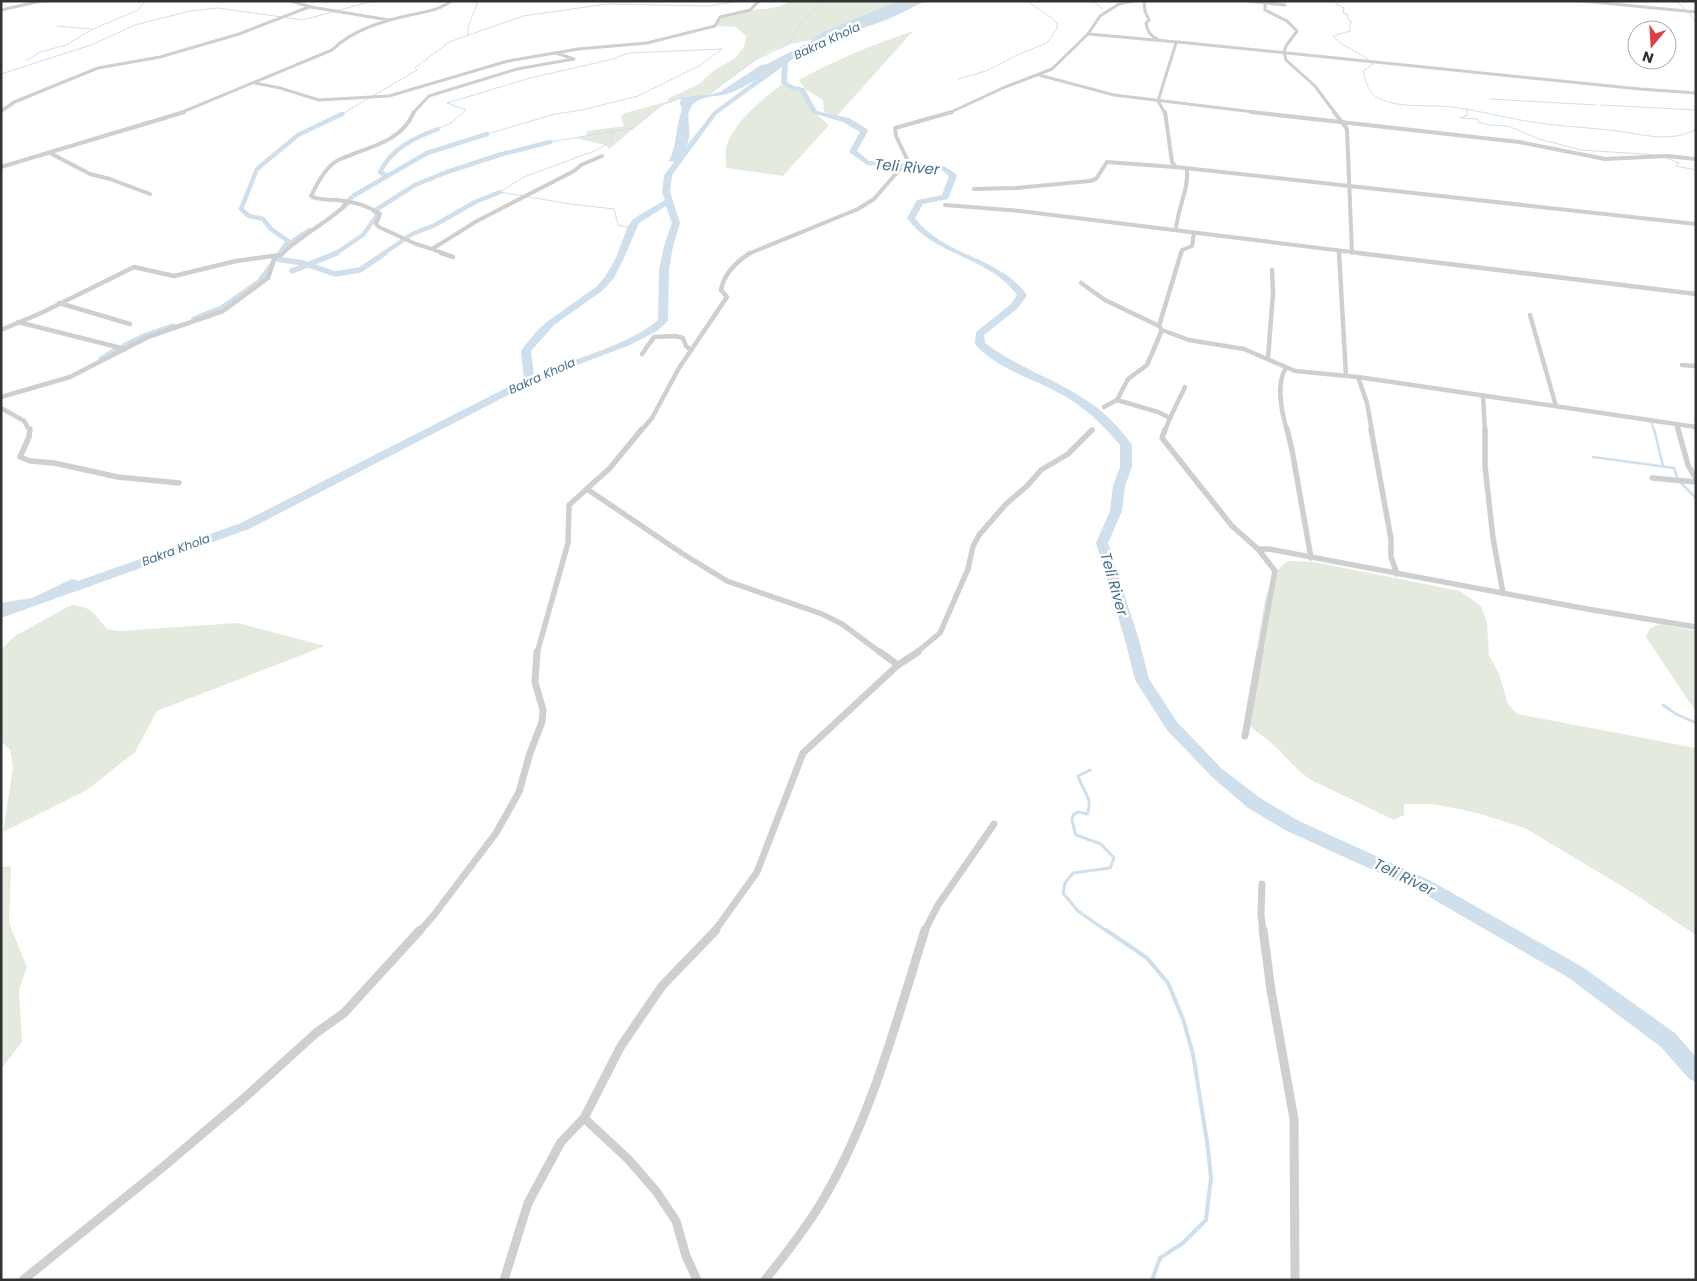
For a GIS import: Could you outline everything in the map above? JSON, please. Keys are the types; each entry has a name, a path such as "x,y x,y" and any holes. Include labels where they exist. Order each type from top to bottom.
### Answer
{"street":[{"path":"1,10 41,1"},
{"path":"292,1 308,7 389,20"},
{"path":"297,2 302,1"},
{"path":"1,167 160,120 255,84 332,50 351,34 389,20 444,7 451,1"},
{"path":"255,84 280,88 319,100 389,96 480,68 556,53 647,43 684,34 715,26 720,18 750,10 759,1"},
{"path":"906,163 907,159 896,136 895,128 950,113 1005,87 1052,69 1088,34 1100,16 1119,4 1133,1"},
{"path":"1144,1 1144,11 1149,20 1146,23 1146,27 1153,38 1157,39"},
{"path":"1248,1 1286,5"},
{"path":"1584,1 1696,12"},
{"path":"1265,2 1265,10 1287,21 1297,31 1284,52 1286,60 1315,86 1347,129 1351,188 1352,253"},
{"path":"1,111 14,102 98,68 160,57 239,34 308,7"},
{"path":"1088,34 1121,38 1157,39 1696,93"},
{"path":"1158,102 1176,42"},
{"path":"453,257 416,244 379,227 376,224 380,214 372,208 354,203 319,200 312,196 319,180 336,161 383,143 403,130 409,123 414,111 429,96 517,69 574,59 556,53"},
{"path":"1039,75 1114,95 1158,102 1532,144 1605,159 1667,156 1696,159"},
{"path":"1158,102 1165,110 1174,167"},
{"path":"49,153 57,155 90,174 110,179 150,194"},
{"path":"432,249 497,211 574,171 581,165 602,156"},
{"path":"974,189 1015,188 1090,181 1096,179 1107,162 1174,167 1351,188 1696,224"},
{"path":"23,1280 163,1167 242,1100 316,1033 344,1013 434,915 496,833 519,792 530,753 542,722 543,710 535,682 537,653 568,543 569,505 610,468 652,418 691,350 726,297 721,290 722,279 746,254 858,209 874,199 900,169"},
{"path":"1176,230 1177,215 1188,179 1187,169"},
{"path":"1,330 60,304 134,267 144,268 167,276 174,276 236,261 283,254 293,243 333,216 348,203"},
{"path":"944,205 1020,211 1696,294"},
{"path":"1104,407 1117,400 1125,382 1138,369 1149,363 1182,250 1192,246 1194,233"},
{"path":"1339,251 1345,347 1343,363 1346,375"},
{"path":"1,397 70,377 148,337 223,311 268,278 275,256"},
{"path":"1268,358 1273,293 1272,270"},
{"path":"1081,283 1087,289 1107,301 1160,328 1189,340 1244,349 1268,358 1286,368 1324,374 1346,375 1696,427"},
{"path":"60,304 130,324"},
{"path":"1530,315 1556,406"},
{"path":"18,322 125,348"},
{"path":"642,354 654,337 675,336 684,338 686,346 691,350"},
{"path":"1682,365 1696,366"},
{"path":"1286,368 1282,374 1281,393 1284,420 1292,450 1310,558"},
{"path":"1358,377 1366,403 1391,539 1390,557 1397,574"},
{"path":"1185,387 1162,438 1232,526 1258,549 1275,571 1245,736"},
{"path":"1483,395 1486,436 1484,466 1493,538 1503,593"},
{"path":"1117,400 1132,406 1163,413 1170,418"},
{"path":"1,408 22,418 30,429 30,435 22,448 20,457 30,462 54,463 118,477 179,483"},
{"path":"1677,425 1688,465 1696,480"},
{"path":"504,1280 528,1203 561,1142 584,1118 610,1072 621,1046 662,986 716,930 758,872 803,754 898,665 929,644 940,633 968,569 973,546 984,529 1006,504 1027,486 1040,470 1068,454 1092,430"},
{"path":"1652,478 1696,480"},
{"path":"587,489 683,554 727,581 822,614 842,624 898,665"},
{"path":"1258,549 1269,549 1397,574 1696,627"},
{"path":"765,1280 801,1236 839,1168 872,1095 925,929 938,905 994,824"},
{"path":"1262,884 1261,915 1264,943 1294,1118 1295,1280"},
{"path":"584,1118 628,1159 656,1191 676,1221 686,1256 698,1280"}],"shaded area":[{"path":"789,1 897,1 818,34 813,40 789,44 769,52 755,60 708,95 681,98 662,105 609,149 605,145 576,138 587,136 587,131 624,126 621,117 625,113 669,101 667,99 699,84 712,72 735,58 744,47 746,36 736,27 715,26 720,17 781,6"},
{"path":"913,31 837,116 824,112 823,100 805,89 799,80 827,65"},
{"path":"784,83 792,88 802,89 814,112 829,125 783,176 726,168 726,148 735,129 767,96"},
{"path":"1288,561 1314,562 1460,591 1481,606 1487,623 1489,655 1499,674 1508,704 1517,714 1696,748 1696,935 1630,891 1525,828 1477,813 1434,804 1404,804 1404,815 1394,820 1311,780 1256,731 1245,717 1265,600 1276,573"},
{"path":"71,605 88,609 107,629 119,631 238,623 325,646 157,711 135,752 87,790 3,832 13,767 10,750 1,741 1,649 15,636"},
{"path":"1661,624 1696,631 1696,712 1646,637 1650,628"},
{"path":"11,866 9,923 27,967 19,990 22,1042 1,1069 1,867"}],"water":[{"path":"897,1 925,1 886,20 806,50 784,66 781,64 756,80 725,95 704,98 694,103 688,114 689,133 686,147 678,162 669,161 674,148 682,109 680,104 681,98 720,92 761,65 767,64 813,40 818,34"},
{"path":"72,579 93,585 1,618 1,603 32,598"}],"waterway":[{"path":"26,61 40,52 66,45 93,29 138,10 145,1"},
{"path":"1,74 91,45 135,25 190,11 218,8 303,20 369,2 367,1"},
{"path":"468,35 468,27 478,1"},
{"path":"342,114 417,70 415,68 449,42 523,16 607,4 708,6 741,1"},
{"path":"612,132 633,128 662,105 681,98 708,95 755,60 789,44 799,26 824,1"},
{"path":"958,79 986,71 1017,55 1047,43 1057,28 1057,23 1028,1"},
{"path":"1093,1 1103,9"},
{"path":"1336,1 1336,4 1344,8 1343,13 1348,15 1347,18 1352,22 1350,23 1350,31 1333,36 1373,64 1363,71 1370,91 1376,97 1397,104 1466,109"},
{"path":"1677,1 1686,11"},
{"path":"1688,12 1696,22"},
{"path":"57,26 90,29"},
{"path":"438,129 451,123 466,110 447,103 530,78 613,59 628,53 722,49 699,66 638,96 582,110 555,114 487,134"},
{"name":"Bakra Khola","path":"669,201 666,192 668,175 715,113 789,58"},
{"name":"Teli River","path":"785,61 784,83 792,88 802,89 814,112 846,120 864,131 853,152 867,163 944,168 953,176 945,197 920,202 911,218 931,238 1004,277 1022,295 1015,306 979,334 980,344 1006,362 1088,406 1103,419 1126,445 1126,467 1119,486 1116,511 1102,543 1132,640 1142,680 1172,726 1216,772 1254,803 1293,826 1425,886 1575,972 1668,1040 1696,1072"},
{"path":"1,113 18,102 54,87"},
{"path":"1490,99 1596,105"},
{"path":"1601,105 1696,110"},
{"path":"1466,109 1536,123 1663,137 1684,134 1695,130 1696,123"},
{"path":"1466,109 1468,115 1460,118 1478,119 1478,122 1489,125 1508,126 1539,139 1581,150 1657,155"},
{"path":"279,254 288,241 271,229 263,219 249,216 241,209 257,169 298,135 342,114"},
{"path":"130,130 167,119"},
{"path":"387,176 380,172 397,150 412,140 438,129"},
{"path":"550,142 612,132"},
{"path":"612,132 611,141 597,150 524,177 500,192 570,204 614,209 618,225 631,228"},
{"path":"343,206 353,196 427,153 487,134"},
{"path":"336,254 363,235 378,214 374,211 415,185 499,155 550,142"},
{"path":"1664,157 1679,163 1676,166 1696,170"},
{"path":"383,254 412,234 435,225 475,202 500,192"},
{"name":"Bakra Khola","path":"69,589 245,526 529,380 626,343 654,329 663,321 664,270 668,246 676,223 669,201"},
{"path":"529,379 526,351 540,333 599,289 609,278 620,258 631,228 636,221 669,201"},
{"path":"284,247 309,230"},
{"path":"308,265 335,274 360,270 385,253"},
{"path":"308,265 336,254"},
{"path":"277,259 308,265"},
{"path":"223,307 259,282 272,265"},
{"path":"292,271 308,265"},
{"path":"194,319 219,309"},
{"path":"124,346 144,336 173,326"},
{"path":"101,359 117,349"},
{"path":"1652,423 1654,431"},
{"path":"1654,429 1663,466"},
{"path":"1593,457 1674,468 1678,480 1696,498"},
{"path":"1663,705 1676,714 1696,723"},
{"name":"Teli River","path":"1090,770 1078,776 1087,795 1089,809 1087,814 1078,812 1073,815 1072,821 1076,835 1101,844 1114,858 1110,868 1073,873 1065,883 1063,893 1078,911 1108,932"},
{"name":"Teli River","path":"1106,930 1147,958 1168,983 1183,1019 1193,1054 1208,1148 1211,1178 1206,1220 1183,1243 1160,1258 1152,1280"}]}
